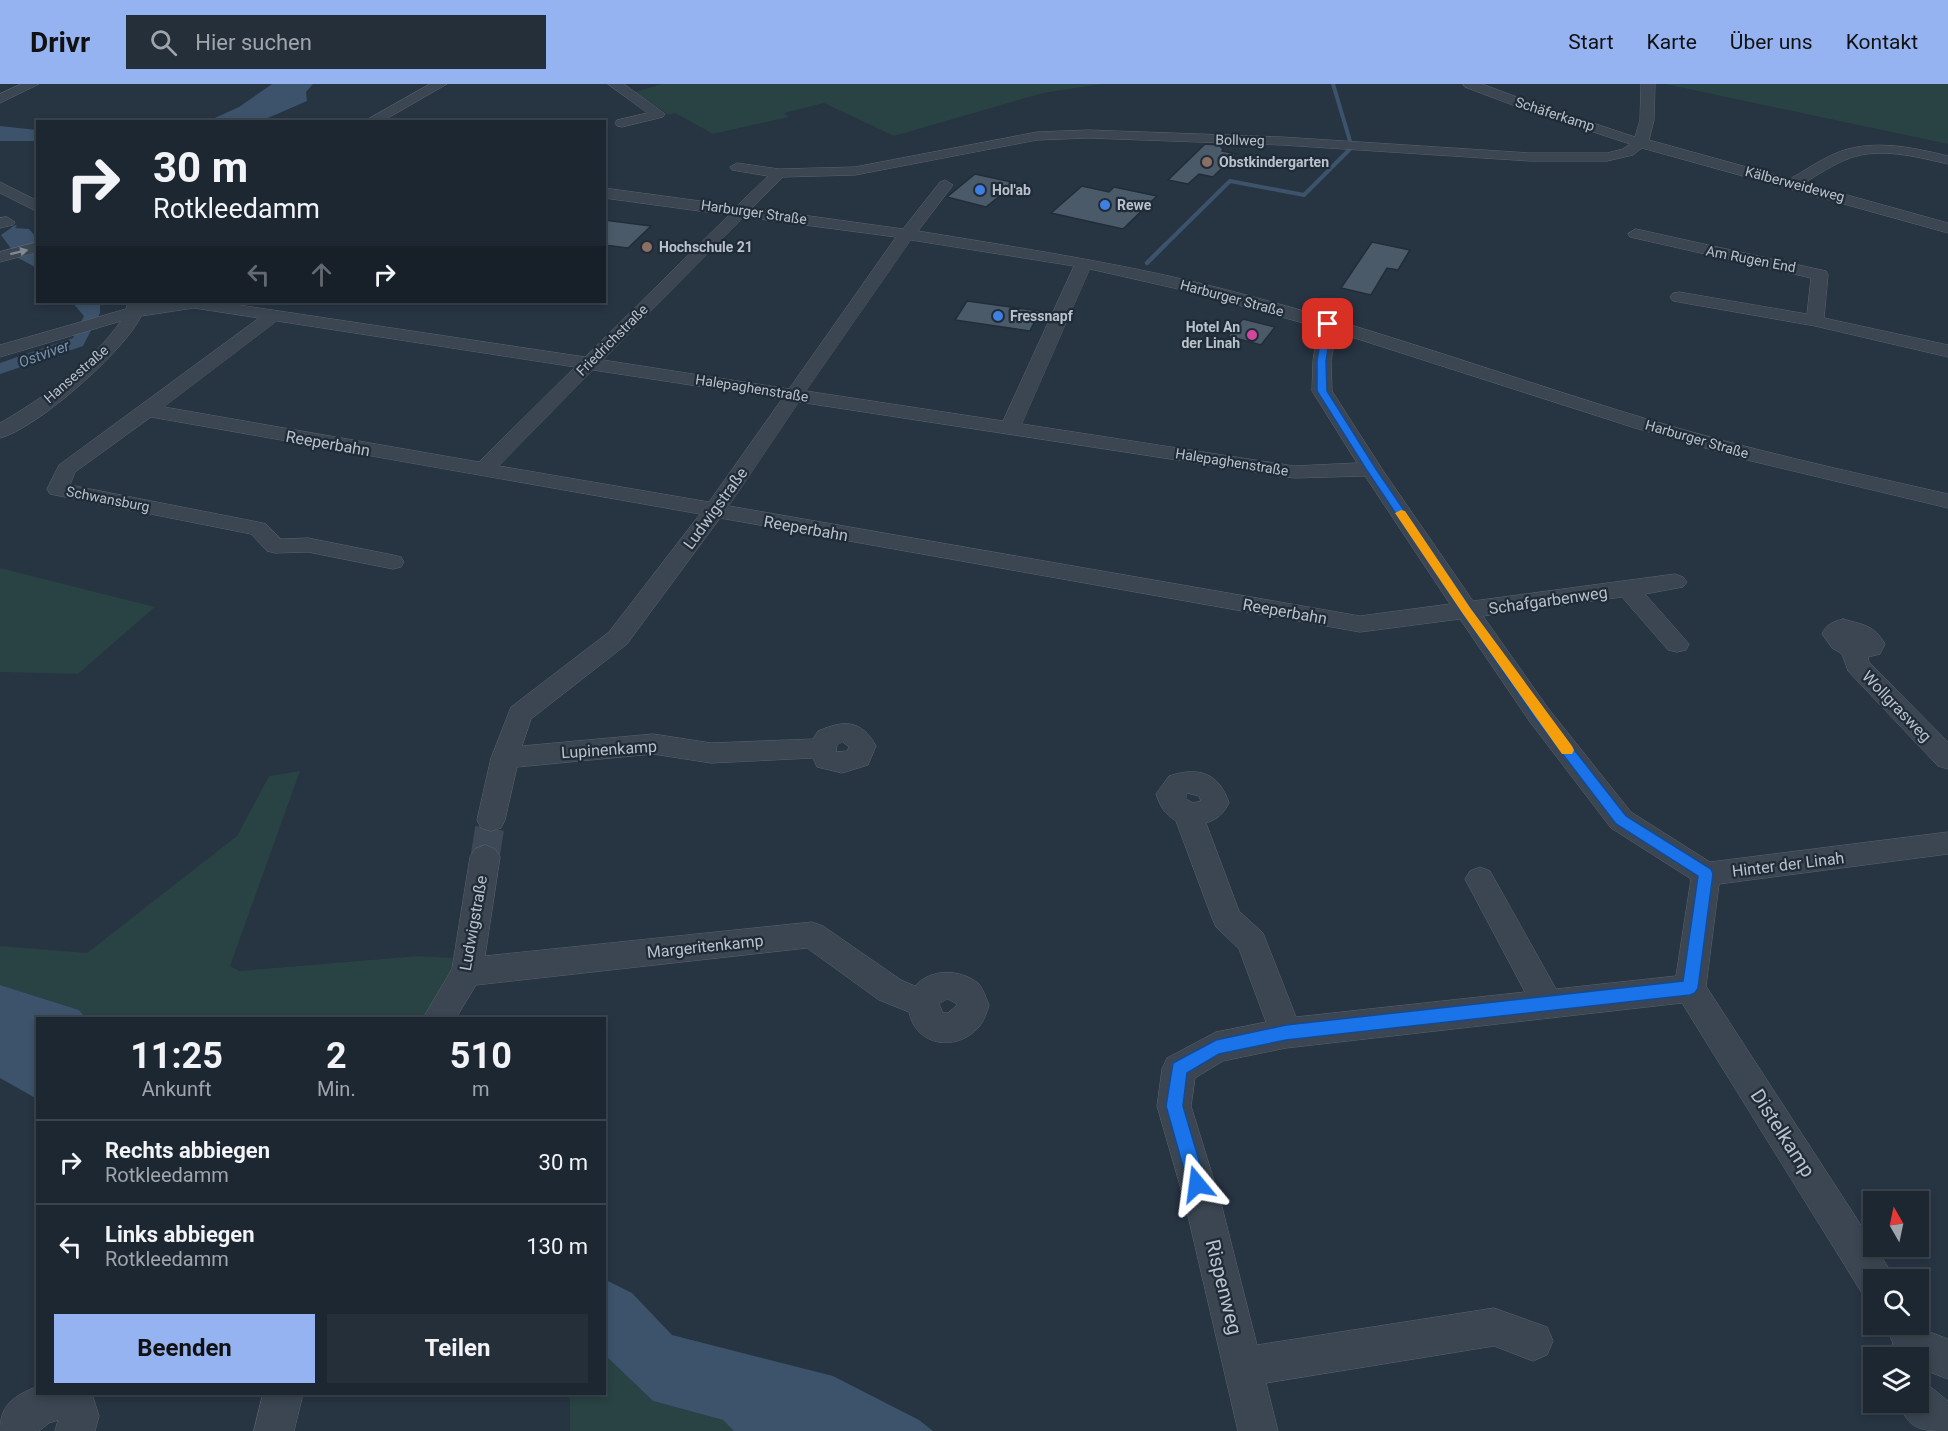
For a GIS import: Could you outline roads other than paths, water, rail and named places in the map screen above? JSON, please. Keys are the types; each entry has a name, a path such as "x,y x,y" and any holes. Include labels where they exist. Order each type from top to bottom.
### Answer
{"street":[{"path":"0,99 32,84"},
{"path":"374,120 440,84"},
{"path":"615,84 658,114 622,123"},
{"name":"Schäferkamp","path":"1470,84 1511,101 1641,142"},
{"path":"1641,142 1647,120 1648,84"},
{"name":"Bollweg","path":"737,167 779,173 855,171 1037,136 1088,134 1282,141 1569,158 1607,157 1628,152 1641,142"},
{"name":"Kälberweideweg","path":"1641,142 1948,228"},
{"path":"1794,183 1847,154 1880,150 1921,154 1948,160"},
{"path":"742,211 779,173"},
{"name":"Ludwigstraße","path":"491,820 504,758 520,714 618,638 714,512 906,234 945,185"},
{"path":"0,187 36,206"},
{"name":"Harburger Straße","path":"606,193 906,234 1084,263 1190,286 1328,324 1754,456 1948,501"},
{"name":"Friedrichstraße","path":"483,470 742,211"},
{"name":"Am Rugen End","path":"1636,234 1820,275 1815,321"},
{"path":"0,257 36,248"},
{"path":"1010,429 1084,263"},
{"path":"1679,297 1815,321 1948,351"},
{"name":"Halepaghenstraße","path":"0,351 105,320 135,307 194,303 1294,472 1371,469"},
{"name":"Hansestraße","path":"0,432 74,379 119,335 130,320 135,307"},
{"name":"Schwansburg","path":"275,314 66,469 58,489 258,529 275,546 308,546 393,562"},
{"path":"1188,814 1227,918 1251,942 1286,1033 1547,1002 1690,988 1706,874 1621,820 1539,715 1467,611 1371,469 1322,391 1322,361 1328,324"},
{"name":"Reeperbahn","path":"147,410 714,512 1360,624 1467,611"},
{"name":"Schafgarbenweg","path":"1467,611 1675,582"},
{"name":"Schafgarbenweg","path":"1628,589 1677,644"},
{"name":"Wollgrasweg","path":"1853,649 1857,664 1948,759"},
{"name":"Lupinenkamp","path":"504,758 653,744 711,753 821,749"},
{"name":"Hinter der Linah","path":"1706,874 1948,843"},
{"name":"Ludwigstraße","path":"440,1017 467,972 485,858"},
{"path":"1480,879 1547,1002"},
{"name":"Margeritenkamp","path":"467,972 812,934 890,990 923,1003"},
{"name":"Distelkamp","path":"1690,988 1868,1269"},
{"name":"Rispenweg","path":"1258,1431 1203,1203 1174,1106 1179,1069 1216,1047 1286,1033"},
{"path":"1244,1367 1494,1327 1533,1341"},
{"path":"274,1431 283,1395"},
{"path":"14,1431 28,1412 55,1398 67,1399 75,1405 79,1414 75,1431"},
{"path":"1929,1412 1948,1422"}],"water":[{"path":"272,84 313,84 306,92 307,101 263,120 210,120 239,107"},
{"path":"0,126 36,130 36,141 0,141"},
{"path":"15,225 17,226 15,228 29,229 36,237 36,267 18,258 1,235"},
{"name":"Ostviver","path":"73,303 100,303 100,313 83,346 0,374 0,363 73,338 84,316"},
{"path":"0,985 79,1010 85,1017 36,1017 36,1098 0,1078"},
{"path":"606,1280 632,1293 672,1335 833,1376 919,1420 933,1431 734,1431 723,1420 653,1401 606,1356"}],"waterway":[{"path":"1333,84 1350,141"},
{"path":"1164,246 1230,181 1304,195 1350,149"},
{"path":"1147,263 1164,246"}],"tunnel":[{"path":"485,857 491,820"}],"place":[{"name":"Obstkindergarten","path":"1207,162"},
{"name":"Hol'ab","path":"980,190"},
{"name":"Rewe","path":"1105,205"},
{"name":"Hochschule 21","path":"647,247"},
{"name":"Fressnapf","path":"998,316"},
{"name":"Hotel An der Linah","path":"1252,335"}]}
